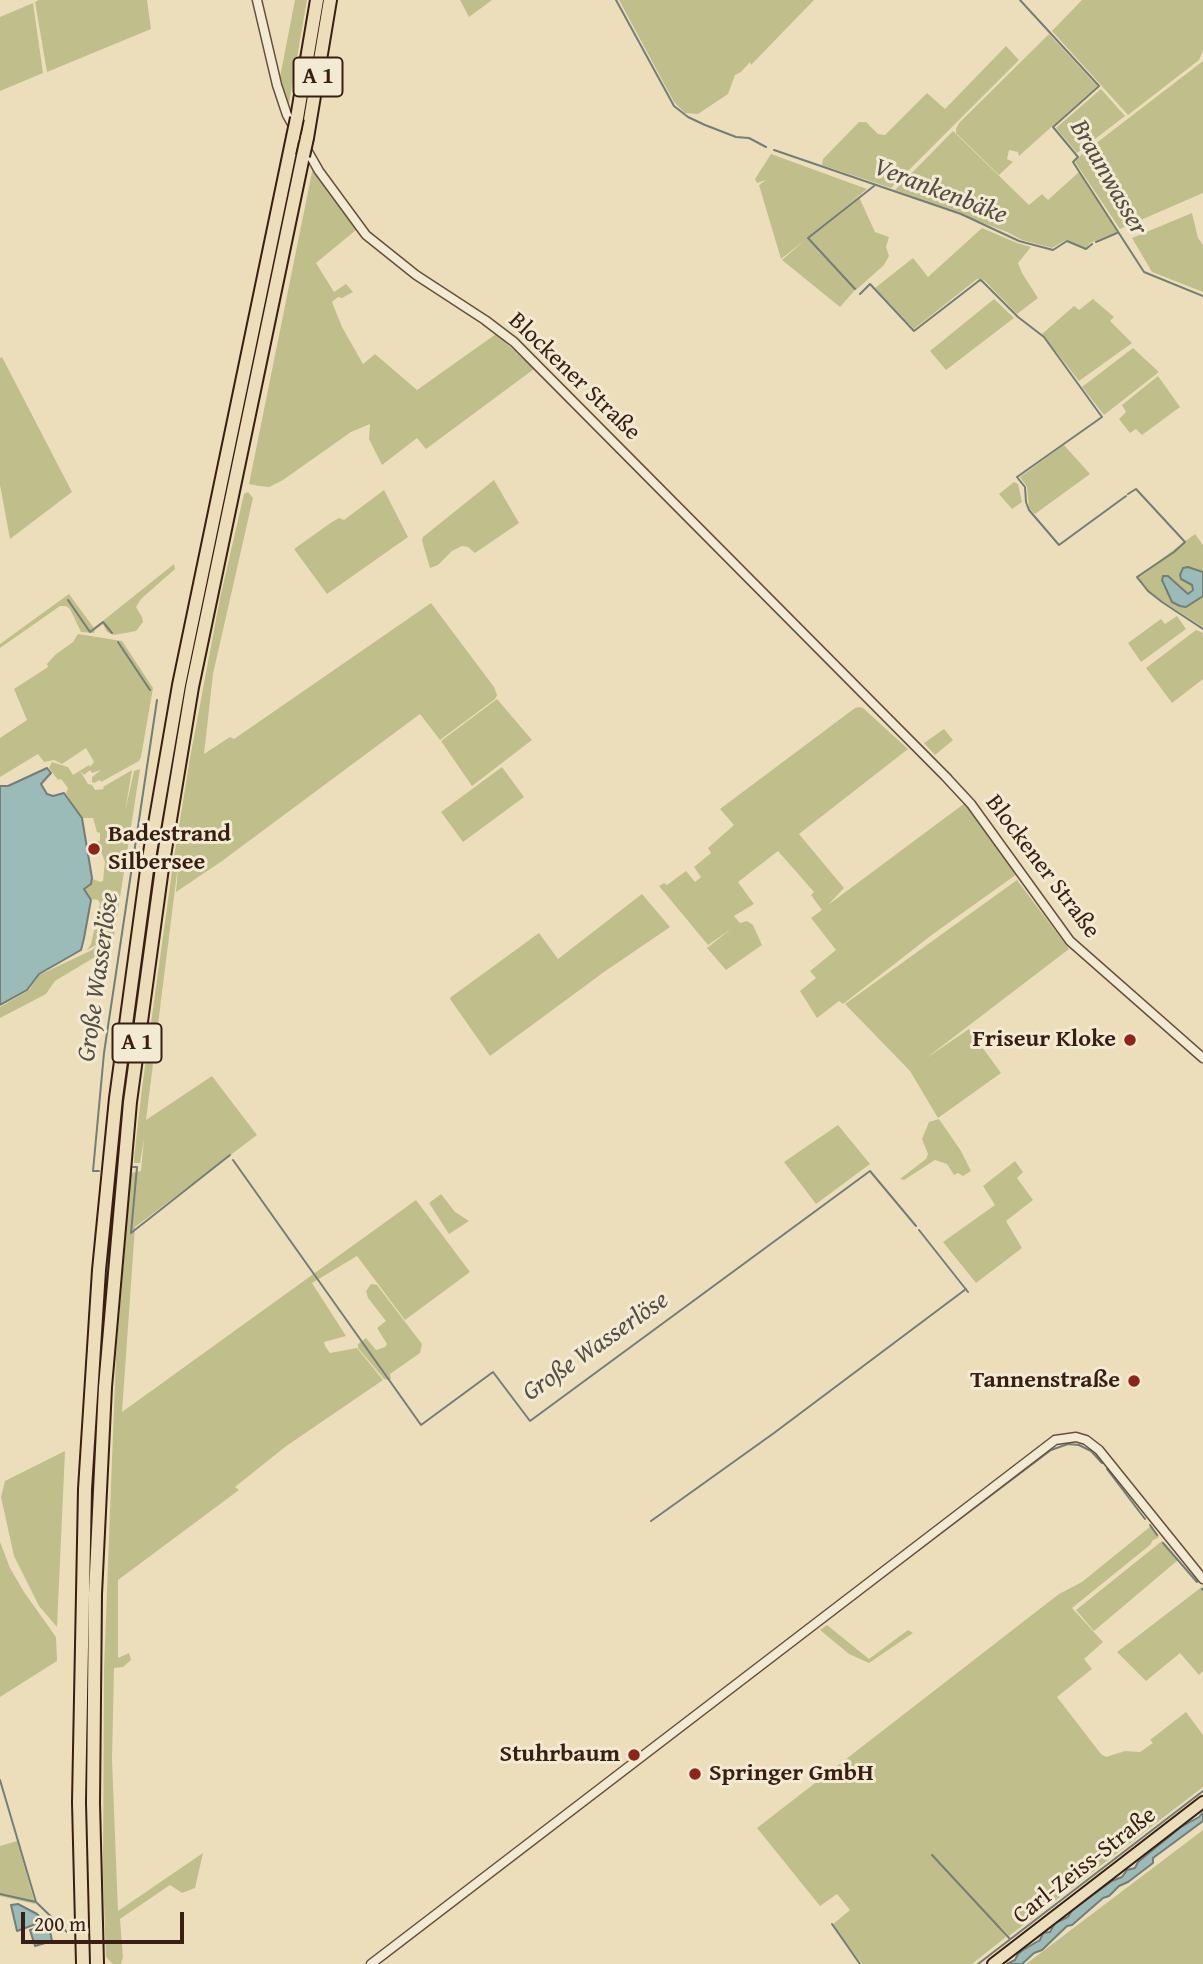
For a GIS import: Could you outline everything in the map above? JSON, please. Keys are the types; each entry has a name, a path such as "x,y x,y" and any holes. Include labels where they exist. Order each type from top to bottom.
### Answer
{"highway":[{"name":"A 1","path":"83,1961 79,1705 85,1489 99,1270 116,1098 149,857 179,685 297,118 317,0"},
{"name":"A 1","path":"97,1964 93,1803 95,1594 104,1387 130,1102 158,892 192,687 307,138 330,0"}],"main road":[{"name":"Carl-Zeiss-Straße","path":"993,1964 1203,1802"}],"street":[{"name":"Blockener Straße","path":"257,0 271,64 288,115 319,171 366,235 416,275 497,328 521,348 864,696 865,701 880,717 948,779 978,813 1070,941 1203,1058"},
{"path":"371,1964 1048,1444 1061,1438 1081,1438 1092,1444 1104,1455 1203,1579"}],"shaded area":[{"path":"147,0 151,29 47,72 35,2"},
{"path":"295,0 307,0 289,104 280,77"},
{"path":"460,0 492,0 469,17"},
{"path":"619,0 814,0 751,65 750,62 735,75 728,94 698,114 685,113 674,102"},
{"path":"1082,0 1203,0 1203,51 1199,60 1128,115 1052,31"},
{"path":"33,3 43,73 0,91 0,17"},
{"path":"1049,34 1097,86 1019,156 1018,152 1009,150 1007,159 1013,162 999,175 956,133 956,129"},
{"path":"1006,46 1019,60 891,188 822,165 823,159 859,122 866,122 878,134 885,135 927,93 945,109"},
{"path":"1203,61 1203,193 1120,229 1075,162"},
{"path":"1101,89 1125,116 1077,153 1056,128"},
{"path":"953,131 1029,205 1042,194 1048,200 1079,172 1117,232 1090,243 1086,248 1066,240 1052,248 1022,240 895,190"},
{"path":"771,154 867,189 824,225 859,197 875,232 889,237 886,247 889,256 884,265 856,290 846,279 855,290 840,307 782,260 805,240 781,259 759,185 766,180 757,183 755,179"},
{"path":"313,167 356,230 316,263 334,292 346,284 353,292 332,302 342,327 363,364 375,354 417,390 496,334 534,369 426,449 417,438 382,465 369,439 370,424 351,432 283,480 269,487 259,486 249,484"},
{"path":"1192,213 1198,238 1203,245 1203,292 1152,272 1132,238"},
{"path":"982,228 1031,247 1018,263 1038,298 1017,314 984,280 977,279 914,329 875,288 913,258 928,277"},
{"path":"994,299 1014,318 946,370 930,351"},
{"path":"1093,299 1114,317 1110,321 1132,343 1079,381 1042,334 1074,306 1079,310"},
{"path":"1133,348 1159,372 1104,415 1082,387"},
{"path":"2,357 72,492 10,539 0,485"},
{"path":"1158,376 1180,407 1142,435 1136,429 1130,433 1119,419 1126,412 1122,405"},
{"path":"1064,445 1090,474 1035,514 1029,508 1027,487 1020,477"},
{"path":"494,480 519,523 475,553 462,546 430,568 423,537"},
{"path":"1014,482 1018,484 1022,502 1012,509 999,494"},
{"path":"384,490 408,537 327,594 294,549 332,522 339,518 344,520"},
{"path":"248,492 253,498 213,674 204,754 230,737 234,739 431,603 494,687 497,695 440,740 420,714 176,892 179,857 146,1120 212,1076 257,1135 135,1227 122,1412 416,1200 470,1272 405,1320 357,1256 312,1283 346,1336 324,1342 330,1353 357,1348 383,1380 285,1447 235,1487 239,1490 118,1580 118,1658 129,1653 131,1660 123,1667 114,1668 112,1760 118,1911 203,1853 195,1888 182,1893 170,1885 120,1919 123,1957 121,1964 113,1964 106,1957 103,1876 104,1669 116,1355 131,1173 141,1171 144,1138 140,1163 134,1163 134,1158 142,1088 190,758 220,598 244,494"},
{"path":"1195,534 1203,545 1203,572 1185,581 1193,587 1188,594 1172,578 1169,595 1172,602 1186,606 1203,596 1203,627 1148,592 1136,578"},
{"path":"174,564 175,569 141,599 136,607 143,622 136,631 114,635 107,632 103,624 94,633 81,632 70,609 60,606 0,648 0,644 69,594 94,628"},
{"path":"1177,616 1186,629 1141,662 1128,643 1161,619 1165,624"},
{"path":"1196,630 1203,633 1203,679 1172,703 1146,668"},
{"path":"78,634 122,641 153,688 139,761 101,782 92,782 92,777 101,770 92,773 90,770 84,775 80,771 95,790 104,789 103,787 132,770 125,812 134,771 140,769 114,936 111,937 110,948 55,981 46,994 0,1018 0,1007 29,990 39,975 92,950 105,940 87,950 91,944 100,903 91,899 84,889 93,879 103,881 105,862 97,841 100,841 100,833 97,832 93,818 82,818 66,793 68,788 49,768 52,762 68,767 73,775 89,765 90,767 94,762 86,748 62,764 54,760 44,762 38,754 0,777 0,738 27,720 14,689 48,667 47,664 55,655 73,642"},
{"path":"497,699 532,740 472,786 441,741"},
{"path":"859,707 908,749 799,834 844,888 828,905 965,803 1017,874 933,934 843,1004 839,1001 817,1018 800,991 816,978 810,971 836,950 811,918 822,910 811,895 814,892 778,851 738,882 754,904 734,916 740,923 747,921 753,925 762,945 726,970 707,948 731,929 708,945 659,886 664,883 667,885 686,871 695,882 701,877 694,867 711,853 708,848 734,825 720,809"},
{"path":"944,729 953,740 935,755 924,743"},
{"path":"502,767 524,797 463,842 441,812"},
{"path":"1017,880 1069,949 925,1059 969,1029 1001,1073 938,1118 910,1071 845,1004"},
{"path":"642,894 670,927 490,1056 451,997 539,933 558,959"},
{"path":"939,1119 971,1171 963,1176 958,1173 954,1175 947,1164 935,1160 904,1180 900,1179 926,1159 928,1154 922,1139 929,1122"},
{"path":"838,1125 870,1164 816,1204 784,1162"},
{"path":"1015,1161 1023,1172 1017,1178 1033,1200 1006,1221 1022,1248 976,1283 943,1242 995,1205 983,1186"},
{"path":"441,1194 455,1212 469,1221 449,1234 429,1203"},
{"path":"371,1284 377,1285 422,1344 420,1353 390,1374 389,1380 384,1379 358,1348 358,1344 366,1338 376,1350 387,1344 377,1328 386,1321 368,1298 366,1291"},
{"path":"65,1451 57,1627 39,1606 14,1556 1,1497 5,1481"},
{"path":"1151,1526 1158,1538 1072,1608 1103,1642 1084,1659 1092,1669 1057,1697 1106,1757 1125,1751 1140,1752 1153,1743 1150,1740 1186,1712 1203,1735 1203,1787 1009,1936 999,1928 1006,1937 972,1964 862,1964 832,1925 850,1910 837,1894 820,1906 757,1828 1059,1594 1082,1582"},
{"path":"1162,1541 1178,1560 1094,1631 1076,1610"},
{"path":"0,1542 10,1568 24,1592 56,1637 57,1661 0,1697"},
{"path":"1203,1586 1203,1671 1199,1675 1180,1653 1146,1681 1117,1652"},
{"path":"827,1625 869,1659 908,1630 913,1633 869,1663 849,1654 820,1630"},
{"path":"1203,1830 1203,1964 1026,1964"},
{"path":"17,1841 35,1904 0,1896 0,1846"}],"water":[{"path":"1183,568 1203,572 1203,596 1186,607 1172,602 1162,580 1163,576 1168,576 1188,594 1193,590 1192,585 1181,579 1180,575"},
{"path":"47,768 51,773 41,784 47,794 53,796 64,793 82,818 92,878 91,884 84,889 91,900 84,938 81,950 39,974 27,990 0,1005 0,786 8,786"},
{"path":"1203,1812 1203,1821 1153,1858 1153,1863 1103,1898 1072,1925 1067,1926 1042,1950 1034,1953 1022,1964 1007,1964 1040,1940 1043,1933 1050,1932 1055,1923 1068,1917 1072,1910 1112,1881 1122,1877 1127,1870 1135,1868 1138,1862"},
{"path":"18,1904 44,1921 17,1931 11,1905"},
{"path":"44,1926 50,1931 52,1941 35,1946 30,1930"}],"waterway":[{"name":"Verankenbäke","path":"616,0 674,106 705,125 736,137 749,138 766,147"},
{"name":"Braunwasser","path":"1020,0 1099,86 1053,127 1078,157 1073,162 1144,272 1203,296"},
{"name":"Verankenbäke","path":"774,150 961,214 1019,241 1053,250 1067,241 1086,249 1092,244"},
{"path":"855,289 808,238 874,186"},
{"name":"Verankenbäke","path":"1096,242 1117,233"},
{"path":"860,294 870,284 914,331 982,281 1018,317 1044,337 1102,417 1017,477 1025,487 1029,510 1059,545 1126,496"},
{"path":"1128,494 1136,489 1185,542 1137,577 1148,591 1203,629"},
{"name":"Große Wasserlöse","path":"68,600 90,632 103,622 112,633"},
{"name":"Große Wasserlöse","path":"118,642 150,690"},
{"name":"Große Wasserlöse","path":"99,1171 93,1171 104,1053 157,700"},
{"name":"Große Wasserlöse","path":"133,1167 137,1167 131,1233 230,1155"},
{"name":"Große Wasserlöse","path":"233,1160 421,1425 493,1372 530,1421 870,1171 916,1226"},
{"name":"Große Wasserlöse","path":"919,1230 968,1292"},
{"path":"651,1521 966,1289"},
{"path":"826,1620 1051,1450 1068,1444 1079,1445 1091,1451 1102,1463"},
{"name":"Große Wasserlöse","path":"1107,1469 1145,1519"},
{"name":"Große Wasserlöse","path":"1150,1525 1157,1535"},
{"name":"Große Wasserlöse","path":"1163,1543 1197,1582"},
{"path":"0,1780 36,1902 67,1932"},
{"path":"978,1964 1203,1791"},
{"path":"932,1855 1010,1939"},
{"path":"0,1894 36,1902"},
{"path":"832,1924 860,1964"}],"place":[{"name":"Badestrand Silbersee","path":"94,849"},
{"name":"Friseur Kloke","path":"1130,1040"},
{"name":"Tannenstraße","path":"1134,1381"},
{"name":"Stuhrbaum","path":"634,1755"},
{"name":"Springer GmbH","path":"695,1774"}]}
